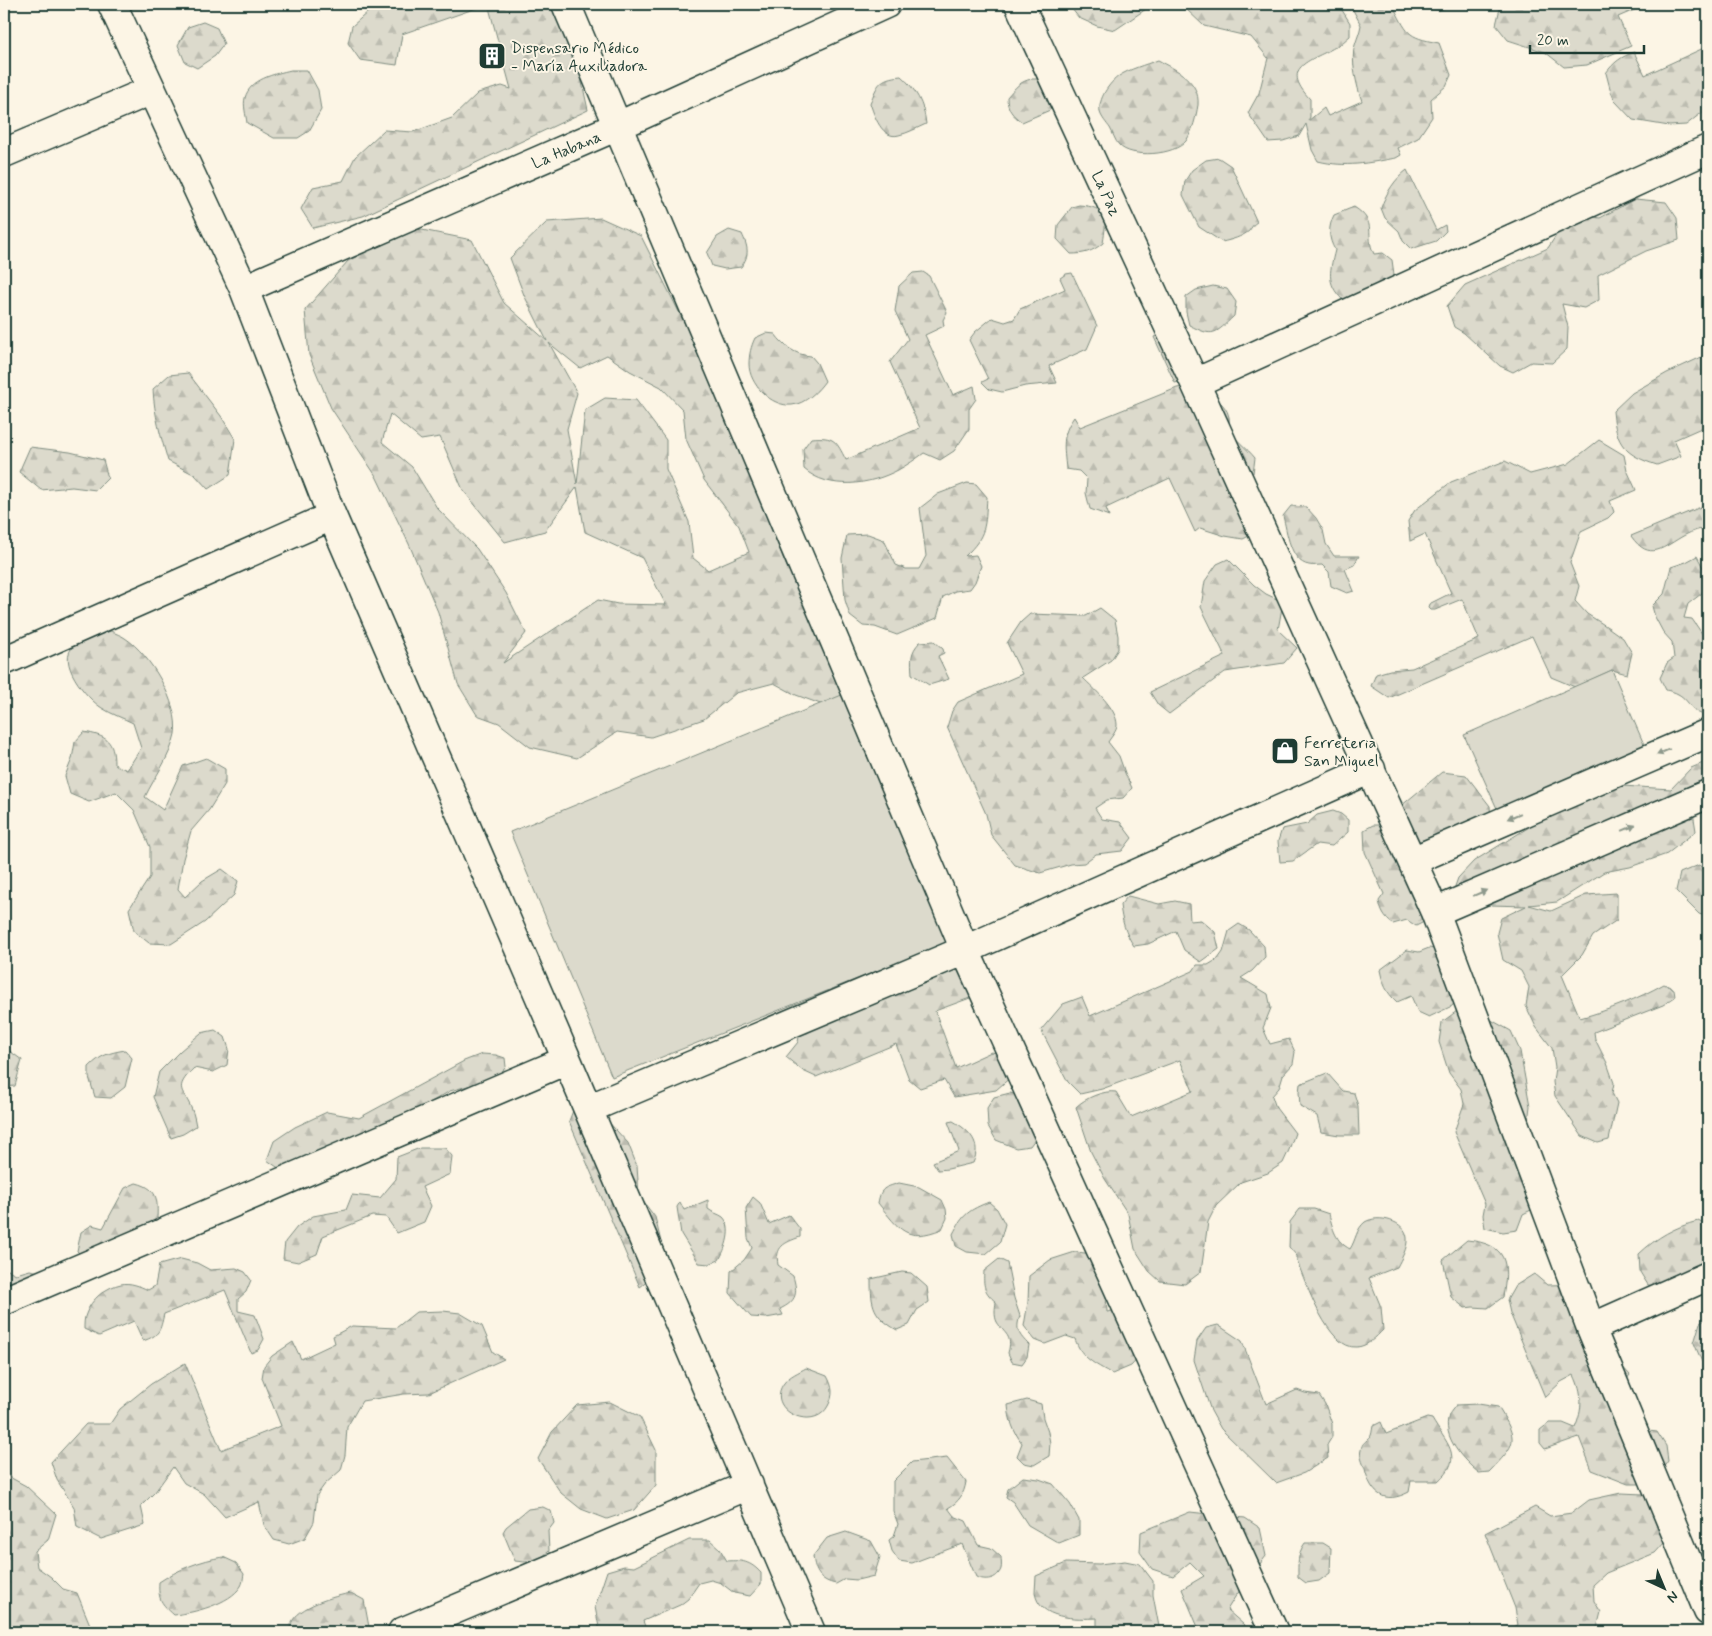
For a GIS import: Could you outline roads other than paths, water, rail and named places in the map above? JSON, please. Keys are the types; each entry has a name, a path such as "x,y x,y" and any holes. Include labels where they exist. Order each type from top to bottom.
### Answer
{"street":[{"path":"112,4 244,289 332,516 811,1632"},
{"path":"566,4 966,950 1274,1632"},
{"name":"La Habana","path":"244,289 618,126 886,4"},
{"name":"La Paz","path":"1019,4 1196,383 1435,912 1591,1328 1708,1611"},
{"path":"4,154 152,90"},
{"path":"1196,383 1708,149"},
{"path":"4,661 332,516"},
{"path":"1412,860 1708,733"},
{"path":"588,1109 966,950 1371,769"},
{"path":"1435,912 1708,794"},
{"path":"4,1301 567,1060"},
{"path":"1591,1328 1708,1276"},
{"path":"402,1632 749,1485"}],"place":[{"name":"Dispensario Médico - María Auxiliadora","path":"492,56"},
{"name":"Ferreteria San Miguel","path":"1285,751"}]}
